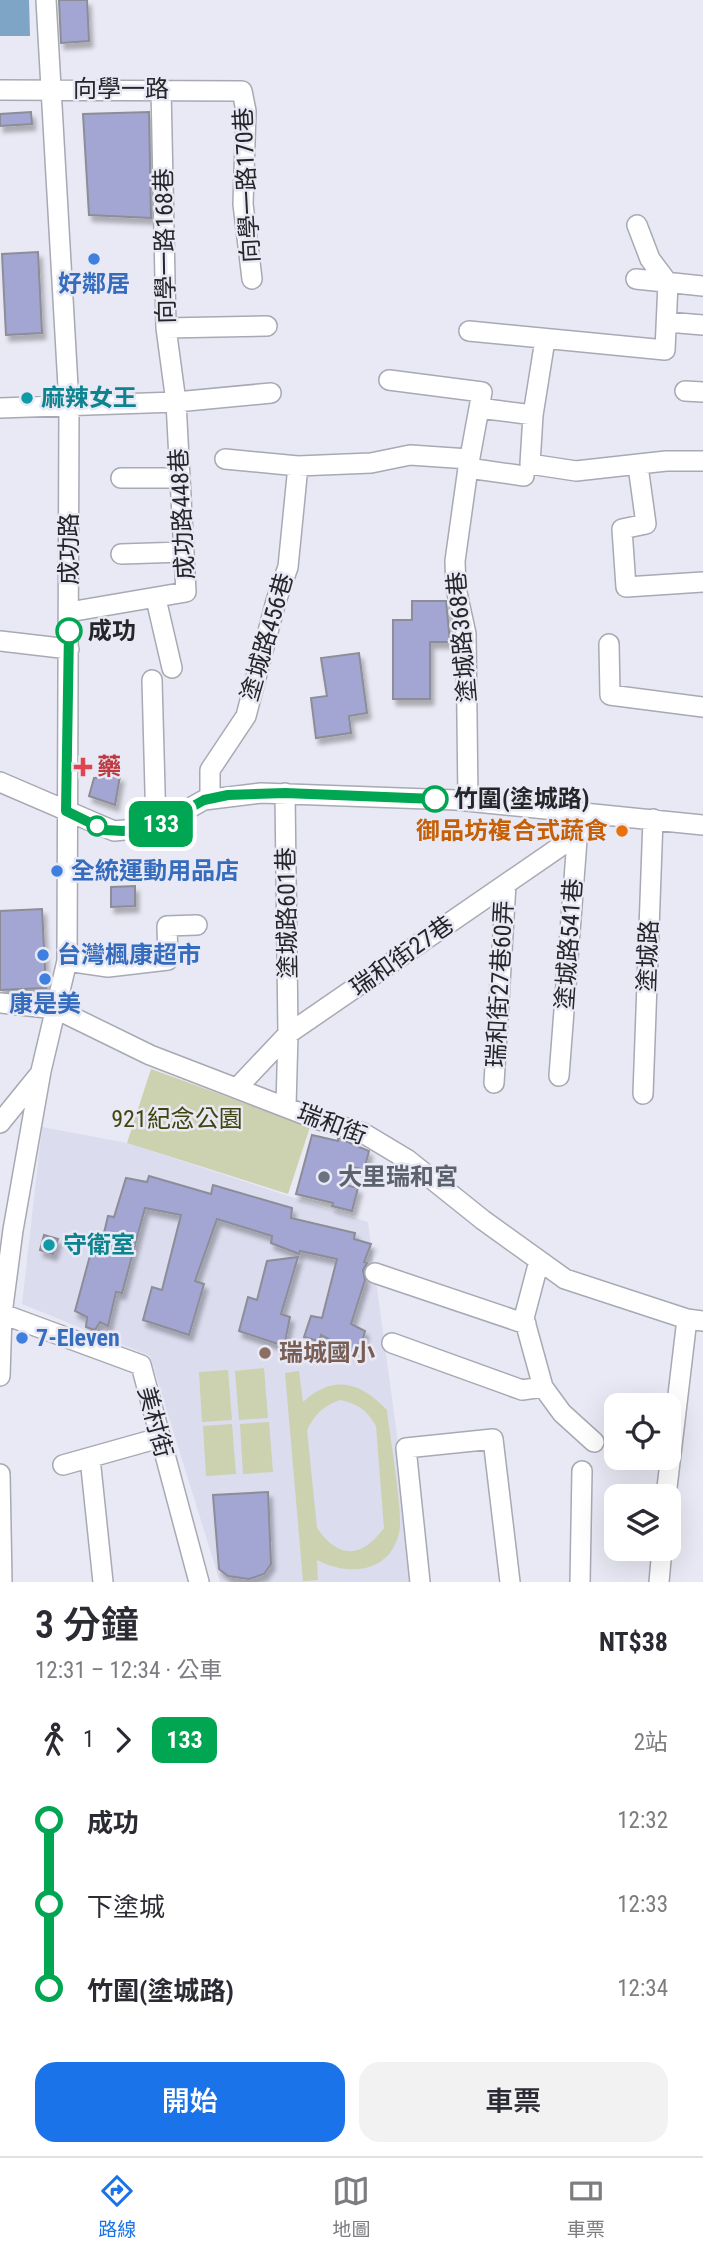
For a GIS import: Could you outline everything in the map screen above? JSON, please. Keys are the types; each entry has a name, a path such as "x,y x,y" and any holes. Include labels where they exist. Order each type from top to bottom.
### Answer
{"street":[{"name":"成功路","path":"0,1122 41,1071 67,961 69,404 49,90 46,0"},
{"name":"向學一路","path":"0,90 161,88 242,91"},
{"name":"向學一路168巷","path":"161,88 166,328 176,402"},
{"name":"向學一路170巷","path":"242,91 246,111 243,204 252,279"},
{"path":"469,331 545,341 665,350 668,283 650,258 637,225"},
{"path":"636,279 703,286"},
{"path":"667,322 703,325"},
{"path":"166,328 267,326"},
{"path":"545,341 533,415 530,464 576,471 666,461 703,461"},
{"path":"389,380 481,400 533,415"},
{"path":"0,408 176,402 271,393"},
{"name":"塗城路368巷","path":"468,801 466,634 456,588 455,561 468,464 481,400"},
{"name":"成功路448巷","path":"69,612 186,592 176,402"},
{"path":"225,459 298,466 371,463 410,455 524,476"},
{"name":"塗城路456巷","path":"210,798 210,770 246,716 275,601 288,567 298,466"},
{"path":"638,466 646,524 622,528 625,587 703,582"},
{"path":"121,478 180,478"},
{"path":"121,554 183,552"},
{"path":"156,599 172,668"},
{"path":"0,641 69,649"},
{"path":"609,645 610,695 703,706"},
{"path":"152,680 156,827"},
{"path":"0,782 105,830 156,827 210,798 285,793 468,801 703,825"},
{"name":"塗城路601巷","path":"285,793 288,1034 286,1106"},
{"name":"塗城路541巷","path":"559,1076 579,812"},
{"name":"塗城路","path":"643,1094 653,819"},
{"name":"瑞和街27巷","path":"237,1088 288,1034 577,835"},
{"name":"瑞和街27巷60弄","path":"494,1083 506,884"},
{"path":"67,961 108,967 168,960 167,926 197,925"},
{"name":"瑞和街","path":"0,1003 56,1009 150,1055 363,1133 408,1160 565,1279 695,1320"},
{"path":"0,1376 1,1314 41,1071"},
{"path":"539,1261 524,1318 543,1387 562,1413 594,1442"},
{"path":"375,1273 526,1324"},
{"name":"美村街","path":"1,1314 141,1365 199,1582"},
{"path":"668,1484 695,1320"},
{"path":"392,1343 522,1390 543,1387"},
{"path":"63,1465 159,1438"},
{"path":"419,1582 406,1448 493,1439 510,1582"},
{"path":"90,1458 103,1582"},
{"path":"580,1582 582,1471"},
{"path":"0,1474 2,1580"},
{"path":"659,1582 661,1561"}],"shaded area":[{"name":"瑞城國小","path":"42,1127 127,1143 368,1222 417,1582 220,1582 150,1356 22,1304"}],"green space":[{"name":"921紀念公園","path":"151,1069 310,1127 288,1194 127,1143"},
{"path":"264,1368 268,1418 239,1420 235,1371"},
{"path":"228,1370 232,1420 202,1422 199,1372"},
{"path":"299,1371 303,1402 325,1387 346,1385 367,1393 387,1410 400,1523 394,1547 377,1564 354,1569 341,1568 317,1560 318,1580 303,1581 285,1373","holes":["340,1400 357,1406 376,1426 384,1528 367,1545 350,1551 334,1546 317,1528 307,1430 316,1415"]},
{"path":"269,1422 273,1472 243,1474 240,1424"},
{"path":"232,1424 236,1474 206,1476 203,1426"}],"water":[{"path":"0,0 29,0 30,36 0,36"}],"building":[{"path":"59,0 87,0 89,41 61,43"},
{"path":"31,112 32,124 0,126 0,114"},
{"path":"149,112 151,218 89,215 83,114"},
{"path":"38,252 42,333 6,335 2,254"},
{"path":"412,601 446,601 450,642 430,642 430,699 393,699 393,620 412,620"},
{"path":"359,653 367,713 349,716 351,733 316,738 311,698 327,696 321,658"},
{"path":"120,776 115,805 89,796 94,778"},
{"path":"135,886 135,906 111,907 111,887"},
{"path":"42,909 46,988 0,990 0,911"},
{"name":"大里瑞和宮","path":"312,1135 338,1141 338,1138 369,1151 364,1170 350,1166 345,1185 358,1188 352,1211 332,1206 333,1203 296,1194"},
{"path":"149,1176 211,1194 213,1185 292,1208 291,1218 355,1233 354,1239 371,1244 364,1262 367,1263 363,1270 365,1280 351,1324 365,1331 361,1345 353,1352 321,1335 319,1341 304,1337 311,1316 322,1318 337,1259 300,1251 299,1254 271,1243 272,1236 217,1219 195,1281 204,1284 189,1335 143,1320 152,1287 162,1290 181,1215 145,1208 122,1293 116,1292 108,1326 100,1322 95,1330 86,1327 87,1317 75,1311 91,1252 99,1254 108,1216 114,1217 126,1178 147,1182"},
{"name":"守衛室","path":"44,1235 58,1239 53,1254 40,1250"},
{"path":"298,1257 281,1314 290,1317 284,1346 239,1331 248,1297 257,1300 267,1261"},
{"path":"268,1492 271,1564 264,1574 249,1579 228,1576 219,1569 213,1495"}],"bus line":[{"name":"133","path":"69,631 66,811 105,830 156,827 204,800 243,793 435,799"}],"place":[{"name":"好鄰居","path":"94,259"},
{"name":"麻辣女王","path":"27,398"},
{"name":"成功","path":"69,631"},
{"name":"藥","path":"83,767"},
{"name":"竹圍(塗城路)","path":"435,799"},
{"name":"御品坊複合式蔬食","path":"622,831"},
{"name":"全統運動用品店","path":"57,871"},
{"name":"台灣楓康超市","path":"43,955"},
{"name":"康是美","path":"45,979"},
{"name":"大里瑞和宮","path":"324,1177"},
{"name":"守衛室","path":"49,1245"},
{"name":"7-Eleven","path":"22,1338"},
{"name":"瑞城國小","path":"265,1353"}]}
